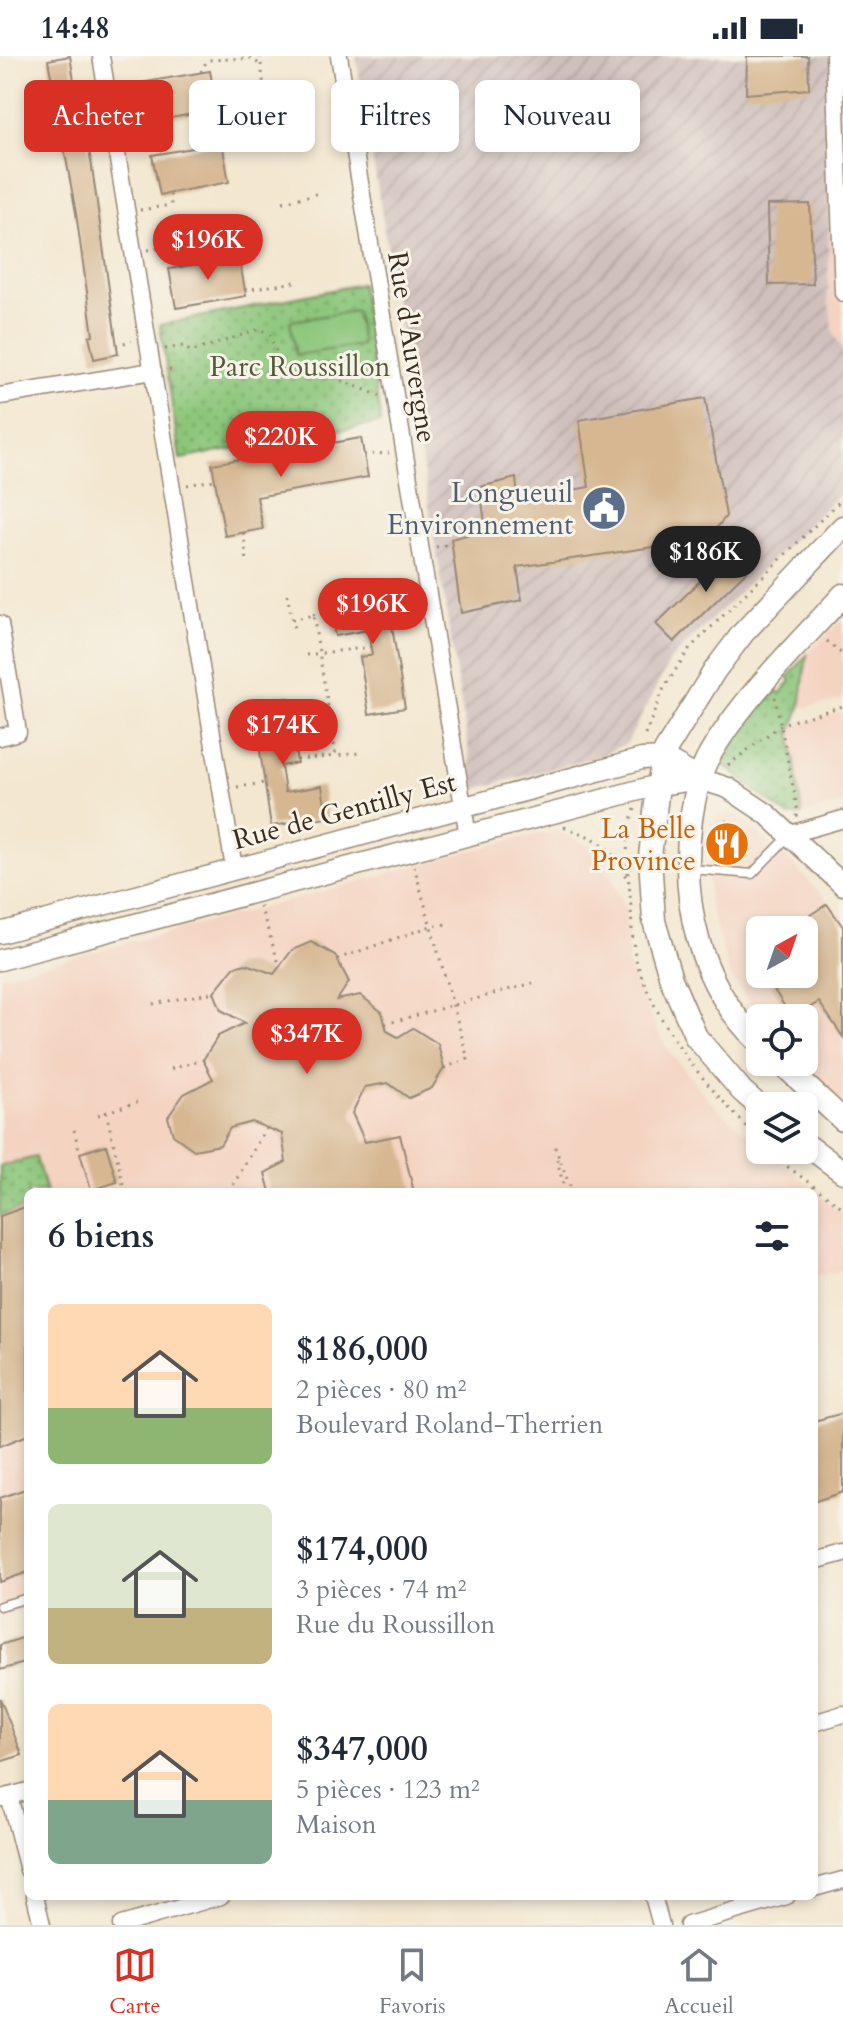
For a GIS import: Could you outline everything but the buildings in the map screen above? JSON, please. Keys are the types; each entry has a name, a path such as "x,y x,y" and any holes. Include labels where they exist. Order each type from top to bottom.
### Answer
{"main road":[{"path":"746,1095 696,1037 671,979 654,921 650,857 658,785 665,751 691,706 743,633 843,527"},
{"path":"746,1027 728,1006 713,978 693,925 687,869 693,808 707,760 745,705 843,595"},
{"path":"795,1076 843,1120"},
{"path":"818,1153 843,1172"}],"street":[{"path":"101,56 105,80"},
{"name":"Rue d'Auvergne","path":"339,56 468,836"},
{"path":"834,56 843,293"},
{"path":"117,152 234,868"},
{"path":"0,396 153,371"},
{"path":"0,624 18,732 0,737"},
{"path":"664,758 700,779 728,788 767,814 843,885"},
{"name":"Rue de Gentilly Est","path":"0,933 642,759 664,758"},
{"name":"Rue de Gentilly Est","path":"0,960 658,785 700,779"},
{"path":"791,834 843,819"},
{"path":"818,1560 843,1553"},
{"path":"818,1722 843,1714"},
{"path":"24,1792 4,1797 24,1858"},
{"path":"818,1887 843,1880"},
{"path":"36,1900 42,1925"},
{"path":"121,1925 207,1900"},
{"path":"654,1900 661,1925"},
{"path":"688,1925 773,1900"}],"lane":[{"path":"687,869 752,874 791,834"},
{"path":"0,1606 24,1599"}],"path":[{"path":"260,56 263,80"},
{"path":"201,72 207,60 250,58 261,65"},
{"path":"127,212 171,205 170,192"},
{"path":"283,202 320,193"},
{"path":"133,252 182,245 187,266"},
{"path":"245,290 295,282"},
{"path":"149,351 183,346 191,352 260,329 270,335 281,364 296,371 313,369 396,403"},
{"path":"364,455 404,451"},
{"path":"172,488 214,480"},
{"path":"645,735 664,688 689,649 843,498"},
{"path":"244,533 247,563"},
{"path":"287,594 294,629"},
{"path":"292,620 331,611"},
{"path":"313,615 336,756"},
{"path":"813,628 842,654"},
{"path":"306,655 371,647"},
{"path":"770,677 798,812 791,834"},
{"path":"728,765 782,724 843,706"},
{"path":"297,760 360,753"},
{"path":"222,789 265,783"},
{"path":"560,826 596,838 614,854 629,884"},
{"path":"411,851 468,1059 444,1068"},
{"path":"255,893 280,967"},
{"path":"337,959 431,926 448,924"},
{"path":"385,1024 533,983"},
{"path":"153,1004 214,992"},
{"path":"171,1069 203,1060"},
{"path":"98,1115 137,1102"},
{"path":"106,1112 124,1188"},
{"path":"231,1188 266,1128"},
{"path":"74,1130 80,1153"},
{"path":"564,1188 555,1147 570,1188"},
{"path":"784,1164 816,1188"},
{"path":"818,1189 843,1208"}],"shaded area":[{"path":"356,56 831,56 828,299 834,334 843,352 843,490 671,659 627,743 598,757 475,789 372,152 459,152 459,80 360,80"},
{"path":"831,56 843,56 843,352 834,334 828,299"},
{"path":"843,619 843,700 800,708 807,655"},
{"path":"842,712 843,803 802,815 791,744 792,726"},
{"path":"734,812 791,862 843,917 843,1103 813,1076 818,1076 818,1004 750,1004 731,977 708,901 709,830 717,816"},
{"path":"557,831 600,851 626,911 629,968 664,1044 711,1103 746,1132 746,1164 784,1164 812,1188 24,1188 24,1609 0,1616 0,976 510,840"},
{"path":"818,1193 843,1214 843,1270 818,1276"}],"green space":[{"name":"Parc Roussillon","path":"361,284 381,423 180,459 160,325"},
{"path":"356,311 362,345 296,355 290,321"},
{"path":"807,655 800,708 791,732 802,815 788,816 725,766 733,745 746,726 777,691 780,694 791,681 788,677"},
{"path":"36,1157 45,1188 24,1188 24,1207 0,1216 0,1166"}],"place":[{"name":"Longueuil Environnement","path":"604,508"},
{"name":"La Belle Province","path":"727,844"}]}
